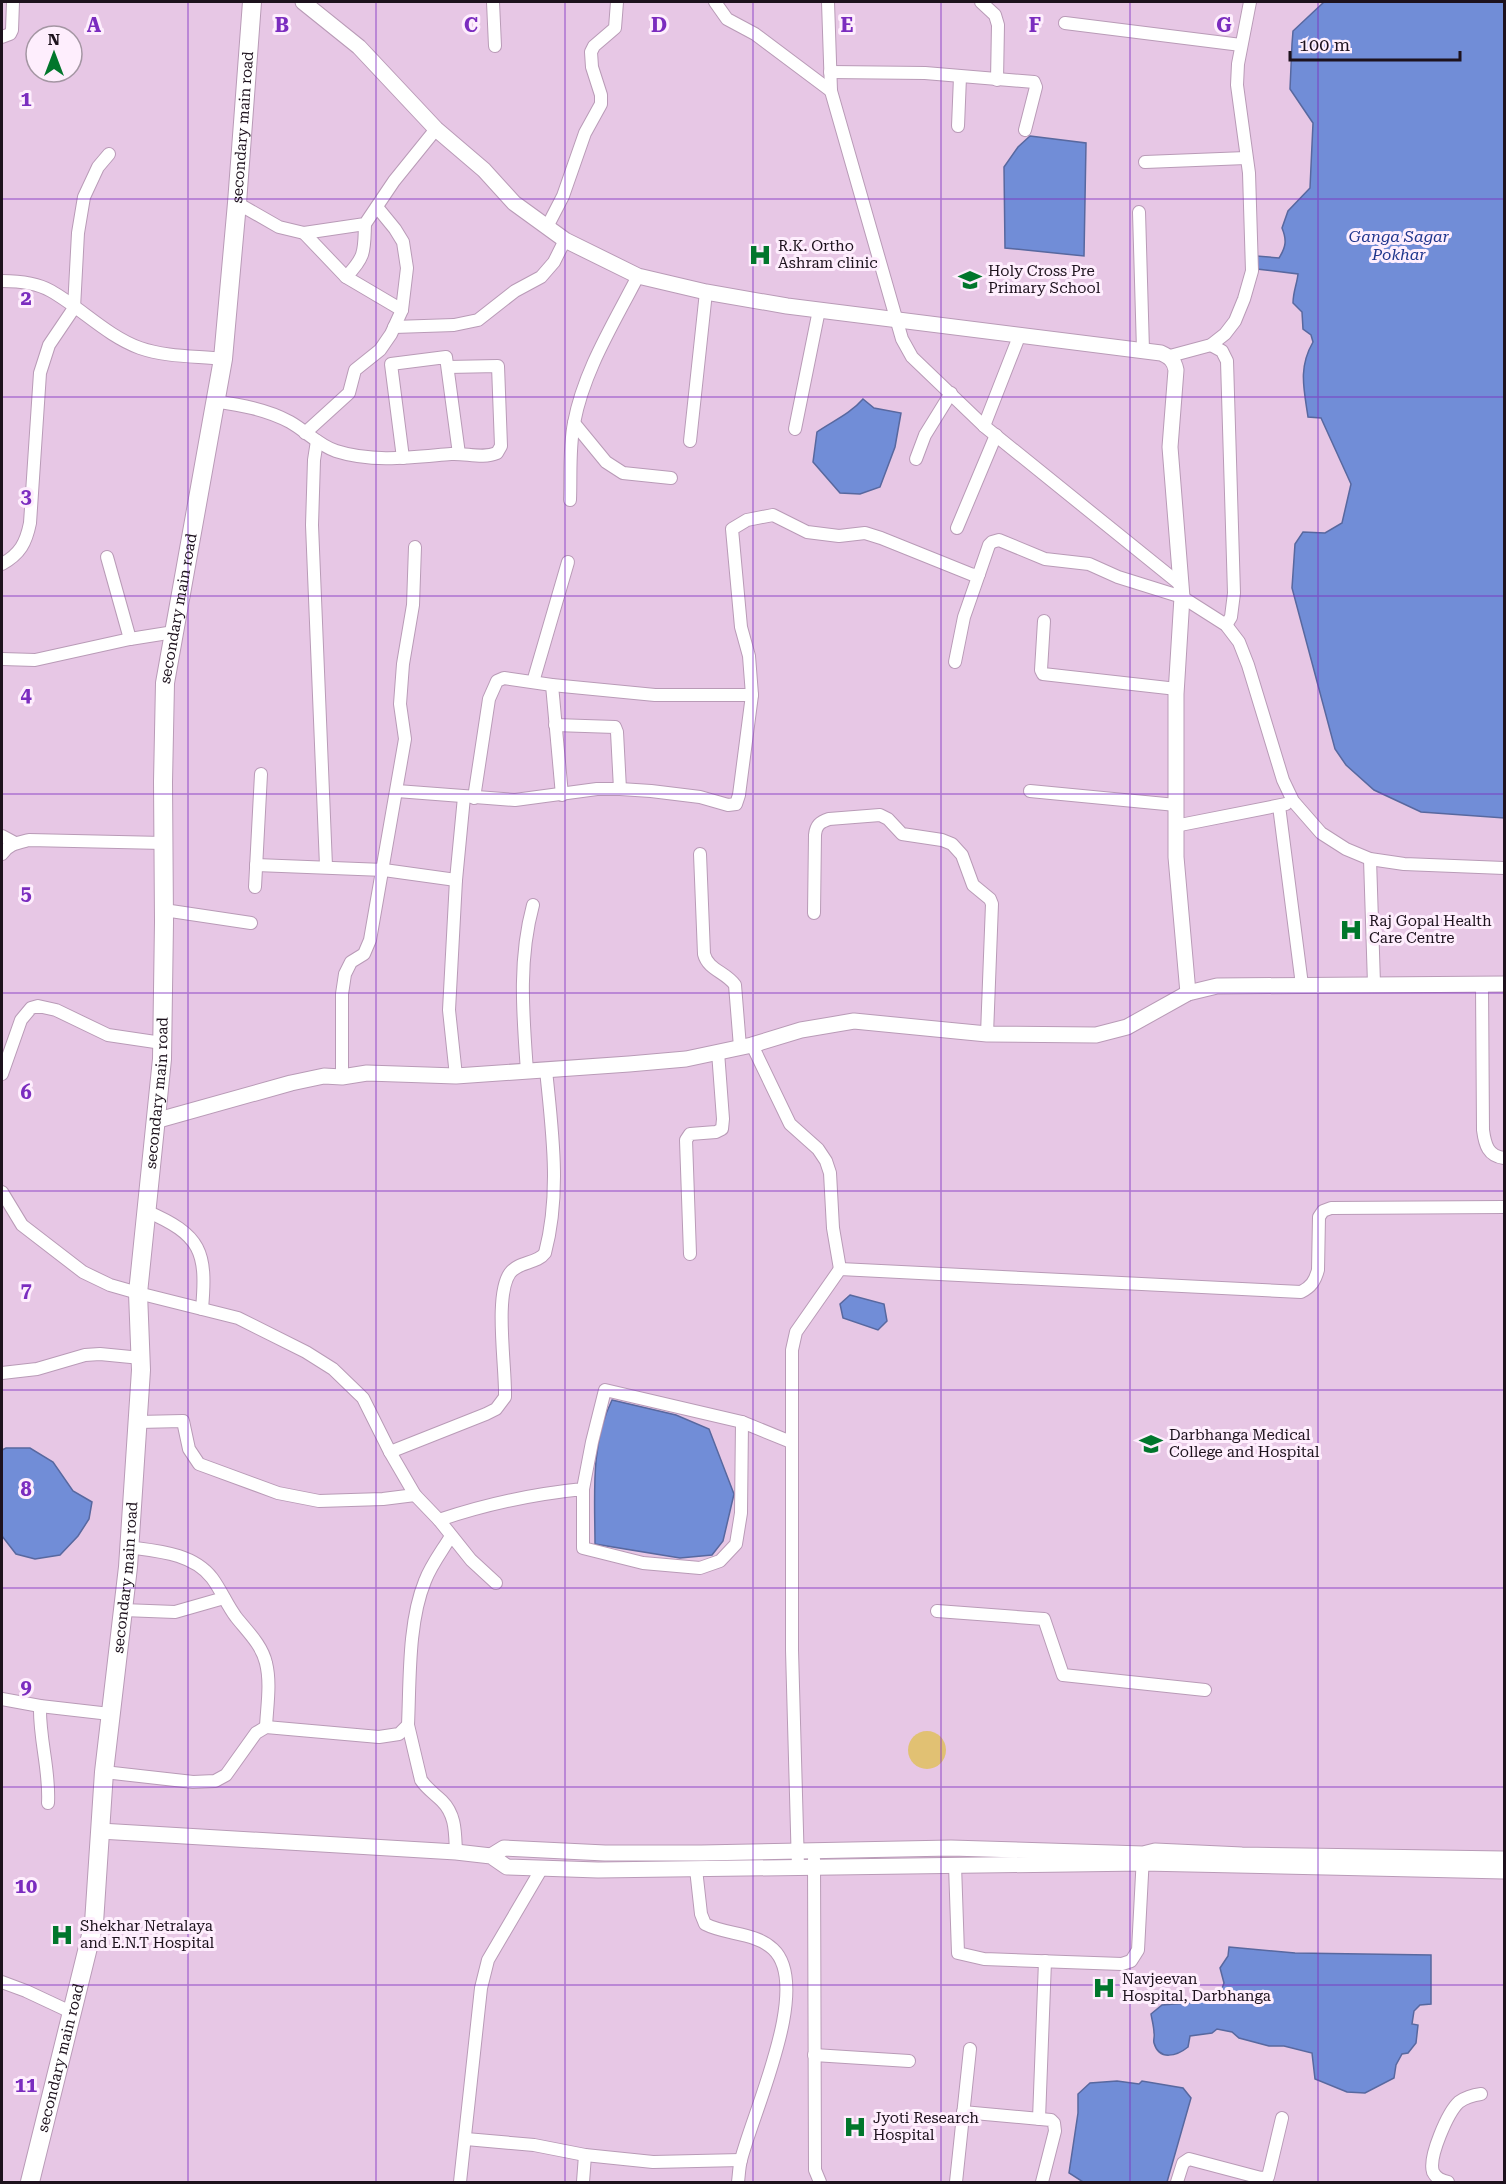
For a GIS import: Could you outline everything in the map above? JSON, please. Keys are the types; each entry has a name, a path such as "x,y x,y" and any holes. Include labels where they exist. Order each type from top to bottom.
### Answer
{"main road":[{"name":"secondary main road","path":"30,2182 94,1923 104,1772 123,1610 138,1422 141,1358 138,1293 162,1043 165,683 223,359 252,2"}],"street":[{"path":"2,38 10,34 12,30 13,2"},
{"path":"303,2 359,47 436,129 484,170 514,203 565,240 638,276 706,292 819,310 1143,350 1170,356 1211,345 1225,334 1244,299 1252,271 1249,173 1237,85 1238,64 1250,2"},
{"path":"493,2 495,46"},
{"path":"547,227 562,196 585,133 601,104 601,95 592,67 591,52 594,46 615,28 617,2"},
{"path":"715,2 727,19 755,34 831,91"},
{"path":"828,2 831,91 902,339 912,357 984,426 1181,591 1226,625 1239,642 1248,665 1283,780 1293,801 1321,833 1346,849 1370,859 1404,864 1504,868"},
{"path":"981,2 995,15 998,25 997,80"},
{"path":"1065,23 1241,45"},
{"path":"830,72 925,73 1034,82 1036,87 1025,130"},
{"path":"958,126 960,77"},
{"path":"346,277 363,254 365,224 394,181 436,129"},
{"path":"2,564 19,553 27,536 31,513 40,373 49,345 74,308 78,232 84,197 98,167 109,154"},
{"path":"1145,162 1246,158"},
{"path":"237,202 274,224 304,233 365,224"},
{"path":"305,433 344,399 352,386 355,370 380,350 402,310 407,268 405,254 395,229 377,207"},
{"path":"1138,212 1143,350"},
{"path":"304,233 346,277 402,310"},
{"path":"394,327 454,325 478,320 515,291 541,277 554,262 565,240"},
{"path":"570,500 574,423 589,372 638,276"},
{"path":"2,281 15,281 50,291 112,333 141,349 223,359"},
{"path":"690,441 706,292"},
{"path":"795,429 819,310"},
{"path":"984,426 1020,334"},
{"path":"1211,345 1222,351 1227,361 1234,593 1231,617 1226,625"},
{"path":"1170,356 1176,370 1170,447 1181,591 1175,826 1188,993"},
{"path":"402,458 391,364 446,357 459,454"},
{"path":"214,401 267,412 293,423 329,449 350,455 366,458 459,454 489,456 501,446 498,366 448,367"},
{"path":"916,459 925,435 951,393"},
{"path":"574,423 606,462 623,473 671,478"},
{"path":"957,528 996,435"},
{"path":"316,441 312,525 326,866"},
{"path":"397,791 515,800 597,789 620,789 700,797 728,805 736,804 753,695 749,656 741,627 732,529 747,520 773,515 807,532 839,536 865,533 967,574 979,574"},
{"path":"955,662 964,617 992,542 999,540 1045,559 1089,564 1118,578 1181,591"},
{"path":"342,1077 343,984 351,962 364,954 370,940 405,739 400,704 403,664 413,604 415,547"},
{"path":"107,557 130,639"},
{"path":"533,682 568,562"},
{"path":"1044,621 1042,674 1177,688"},
{"path":"2,659 35,660 130,639 174,632"},
{"path":"456,1076 449,1010 456,879 469,797 492,690 497,681 504,678 655,696 753,695"},
{"path":"552,685 562,795"},
{"path":"555,725 615,727 620,789"},
{"path":"255,887 261,774"},
{"path":"1030,791 1176,805"},
{"path":"1175,826 1279,806 1293,801"},
{"path":"1279,806 1302,985"},
{"path":"814,913 815,835 816,829 822,822 829,819 880,815 888,819 902,834 952,844 962,855 973,885 990,899 992,904 987,1034"},
{"path":"2,836 15,843"},
{"path":"2,854 6,848 15,843 29,840 164,843"},
{"path":"700,854 704,954 707,963 728,977 735,985 746,1046 790,1124 818,1149 826,1161 830,1173 833,1228 840,1269 796,1332 791,1371 792,1650 806,1859 816,2131 814,2176 820,2182"},
{"path":"1370,859 1374,984"},
{"path":"256,865 384,870 456,879"},
{"path":"527,1071 521,986 526,929 533,905"},
{"path":"164,910 251,923"},
{"path":"1482,984 1483,1130 1489,1151 1497,1157 1504,1158"},
{"path":"155,1121 324,1076 342,1077 367,1073 456,1076 686,1059 746,1046 801,1030 854,1021 987,1034 1096,1035 1127,1027 1188,993 1217,986 1504,984"},
{"path":"2,1074 21,1020 31,1008 38,1006 56,1010 108,1035 122,1039 162,1043"},
{"path":"690,1254 686,1140 690,1134 716,1132 722,1129 718,1052"},
{"path":"390,1452 486,1414 496,1409 505,1397 502,1310 504,1287 507,1277 514,1268 539,1259 545,1253 554,1193 554,1153 546,1070"},
{"path":"2,1192 16,1216 29,1231 83,1272 110,1285 238,1318 306,1352 333,1369 363,1398 415,1495 439,1520 471,1560 496,1583"},
{"path":"840,1269 1300,1292 1311,1286 1316,1278 1319,1217 1323,1211 1330,1208 1504,1207"},
{"path":"146,1211 180,1229 195,1244 201,1254 204,1273 202,1309"},
{"path":"2,1213 16,1216"},
{"path":"2,1373 44,1367 85,1355 100,1354 141,1358"},
{"path":"742,1422 741,1513 736,1544 720,1561 700,1568 644,1563 583,1548 583,1489 605,1390 742,1422 791,1442"},
{"path":"138,1422 183,1421 189,1449 199,1464 278,1493 319,1501 382,1499 415,1495"},
{"path":"439,1520 515,1498 583,1489"},
{"path":"451,1536 430,1568 419,1601 410,1662 408,1725 422,1780 425,1786 444,1802 452,1815 456,1852"},
{"path":"128,1548 163,1552 181,1557 199,1567 212,1578 224,1599 260,1647 266,1662 266,1727"},
{"path":"123,1610 175,1612 224,1599"},
{"path":"937,1611 1044,1619 1063,1675 1205,1690"},
{"path":"2,1699 39,1706 110,1714"},
{"path":"39,1706 40,1731 49,1780 48,1803"},
{"path":"104,1772 193,1782 215,1781 226,1775 256,1733 266,1727 379,1737 399,1734 408,1725"},
{"path":"100,1831 456,1852 490,1856 507,1867 598,1870 696,1869 951,1848 1143,1859"},
{"path":"490,1856 504,1848 955,1865 1143,1859 1155,1851 1242,1860 1504,1870"},
{"path":"662,1853 662,1869"},
{"path":"955,1865 958,1953 984,1959 1122,1964 1131,1961 1138,1950 1143,1859"},
{"path":"1242,1860 1504,1859"},
{"path":"460,2182 485,1969 488,1960 542,1868"},
{"path":"696,1869 701,1914 705,1924 747,1936 771,1947 778,1954 785,1976 784,2018 779,2040 741,2160 738,2182"},
{"path":"1039,2119 1045,1961"},
{"path":"2,1982 26,1990 73,2013"},
{"path":"956,2182 970,2049"},
{"path":"814,2055 909,2061"},
{"path":"1448,2182 1437,2178 1434,2173 1434,2153 1448,2118 1457,2103 1470,2096 1481,2094"},
{"path":"963,2112 1052,2120 1055,2127 1042,2182"},
{"path":"1177,2182 1183,2163 1189,2159 1261,2178 1268,2177 1282,2118"},
{"path":"466,2139 534,2145 585,2155 653,2162 741,2160"},
{"path":"583,2182 585,2155"}],"shaded area":[{"path":"927,1731 940,1737 946,1750 940,1763 927,1769 914,1763 908,1750 914,1737"}],"water":[{"name":"Ganga Sagar Pokhar","path":"1324,2 1504,2 1504,818 1421,812 1374,790 1346,765 1335,749 1292,588 1295,544 1303,532 1325,533 1342,523 1351,484 1321,418 1308,417 1304,370 1305,361 1313,342 1311,335 1303,329 1302,312 1293,303 1298,274 1257,269 1257,256 1279,258 1284,247 1285,236 1282,228 1288,211 1310,188 1313,123 1290,89 1292,44 1293,31"},
{"path":"1030,136 1086,143 1084,256 1005,248 1004,167 1018,147"},
{"path":"863,399 874,408 901,413 895,447 880,487 860,494 840,493 813,462 817,432 847,413"},
{"path":"850,1295 884,1304 887,1321 878,1330 843,1318 840,1304"},
{"path":"612,1400 676,1415 709,1429 734,1494 723,1541 712,1555 680,1558 595,1544 597,1453 600,1434"},
{"path":"30,1448 53,1462 73,1491 92,1502 89,1519 78,1536 60,1555 35,1559 16,1554 2,1536 2,1450"},
{"path":"1229,1947 1295,1953 1431,1955 1431,2004 1420,2005 1414,2011 1412,2024 1418,2025 1416,2043 1408,2053 1402,2054 1396,2065 1394,2078 1365,2093 1347,2092 1315,2079 1312,2053 1284,2046 1269,2046 1239,2038 1232,2032 1217,2029 1212,2033 1190,2036 1188,2047 1179,2053 1164,2055 1156,2049 1151,2014 1162,2005 1200,2002 1219,1996 1224,1983 1220,1968 1228,1956"},
{"path":"1117,2081 1139,2084 1142,2081 1183,2088 1191,2098 1167,2182 1083,2182 1069,2173 1078,2113 1078,2094 1090,2083"}],"place":[{"name":"R.K. Ortho Ashram clinic","path":"760,255"},
{"name":"Holy Cross Pre Primary School","path":"970,280"},
{"name":"Raj Gopal Health Care Centre","path":"1351,930"},
{"name":"Darbhanga Medical College and Hospital","path":"1151,1444"},
{"name":"Shekhar Netralaya and E.N.T Hospital","path":"62,1935"},
{"name":"Navjeevan Hospital, Darbhanga","path":"1104,1988"},
{"name":"Jyoti Research Hospital","path":"855,2127"}]}
